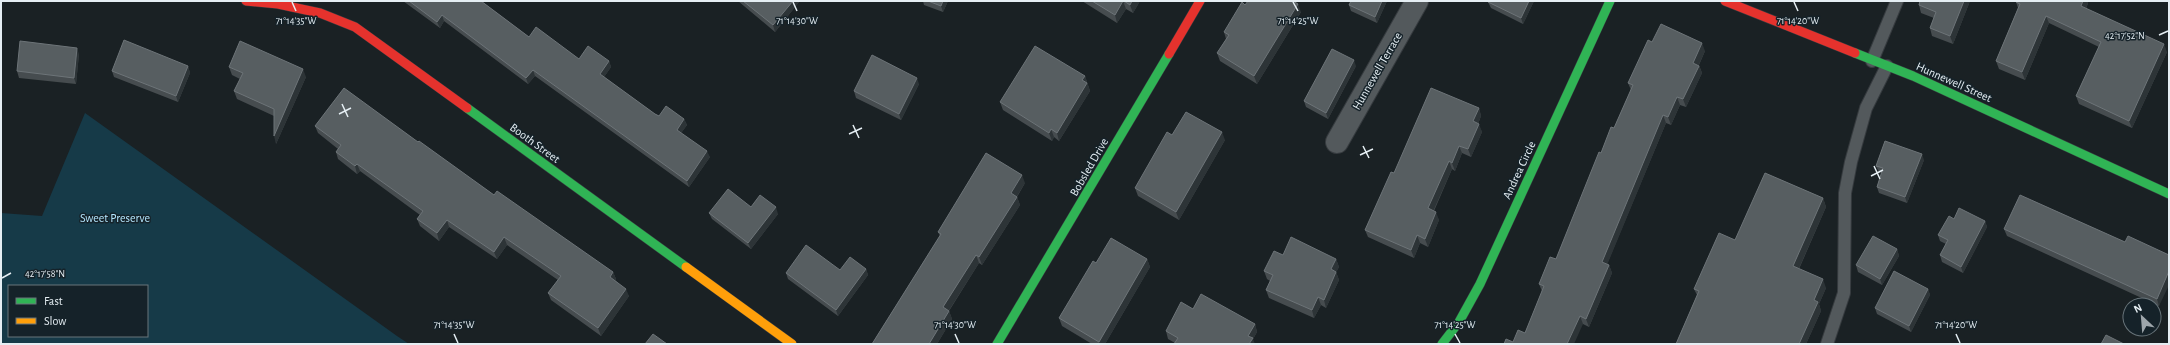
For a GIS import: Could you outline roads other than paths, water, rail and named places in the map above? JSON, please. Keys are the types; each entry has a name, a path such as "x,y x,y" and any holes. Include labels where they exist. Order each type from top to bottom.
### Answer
{"street":[{"name":"Booth Street","path":"246,1 278,4 320,13 355,27 792,344"},
{"name":"Bobsled Drive","path":"998,344 1200,1"},
{"name":"Hunnewell Terrace","path":"1337,142 1417,1"},
{"name":"Andrea Circle","path":"1442,344 1459,322 1480,284 1610,1"},
{"name":"Hunnewell Street","path":"1725,1 1887,66 2169,194"}],"lane":[{"path":"1872,60 1897,1"},
{"path":"1827,344 1844,293 1845,194 1851,162 1866,108 1887,66"}],"park label":[{"name":"Sweet Preserve","path":"115,218"}]}
